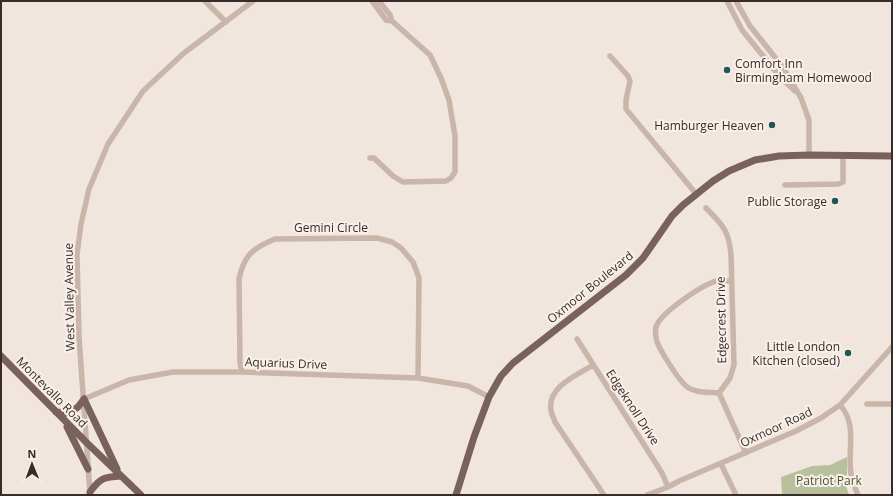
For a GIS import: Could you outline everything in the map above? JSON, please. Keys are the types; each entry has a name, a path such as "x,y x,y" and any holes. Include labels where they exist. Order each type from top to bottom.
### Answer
{"main road":[{"name":"Oxmoor Boulevard","path":"456,495 474,437 489,397 501,376 513,363 626,275 643,258 672,216 683,205 713,181 729,171 755,160 779,156 892,156"},
{"name":"Montevallo Road","path":"2,357 63,420 141,495"},
{"path":"56,412 69,414 78,407 84,399 111,459 121,476 101,479 90,493"},
{"path":"63,420 88,469"}],"street":[{"path":"205,1 226,22"},
{"name":"West Valley Avenue","path":"90,493 80,337 77,256 81,224 88,189 108,144 142,91 184,52 252,1"},
{"path":"370,158 374,158 393,176 403,182 446,181 451,178 455,172 456,136 449,100 430,55 392,21 386,20 380,5 372,1"},
{"path":"727,1 742,30 780,77 801,98"},
{"path":"736,1 750,26 782,66 801,98 809,120 809,155"},
{"path":"610,56 628,76 630,81 626,100 626,109 697,195"},
{"path":"785,185 838,184 843,182 842,155"},
{"name":"Edgecrest Drive","path":"706,208 725,228 729,237 731,255 734,365 730,378 718,393"},
{"name":"Gemini Circle","path":"242,372 240,363 239,279 241,268 250,253 260,245 275,238 377,238 392,242 402,248 414,262 419,278 418,378"},
{"path":"732,280 715,282 702,287 666,313 660,319 656,328 657,341 675,372 686,386 695,390 718,393 746,453"},
{"name":"Edgeknoll Drive","path":"577,340 662,473 668,487"},
{"name":"Oxmoor Road","path":"650,495 796,431 821,418 840,405 892,347"},
{"path":"593,365 555,391 551,400 551,410 555,422 604,495"},
{"name":"Aquarius Drive","path":"84,399 129,380 173,372 242,372 418,378 468,386 489,397"},
{"path":"867,404 892,404"},
{"path":"840,405 846,411 850,423 851,474 858,495"},
{"path":"721,464 736,495"}],"green space":[{"name":"Patriot Park","path":"847,457 847,475 843,476 849,495 782,495 781,477 812,466 830,465"}],"place":[{"name":"Comfort Inn Birmingham Homewood","path":"727,70"},
{"name":"Hamburger Heaven","path":"772,125"},
{"name":"Public Storage","path":"835,201"},
{"name":"Little London Kitchen (closed)","path":"848,353"}]}
